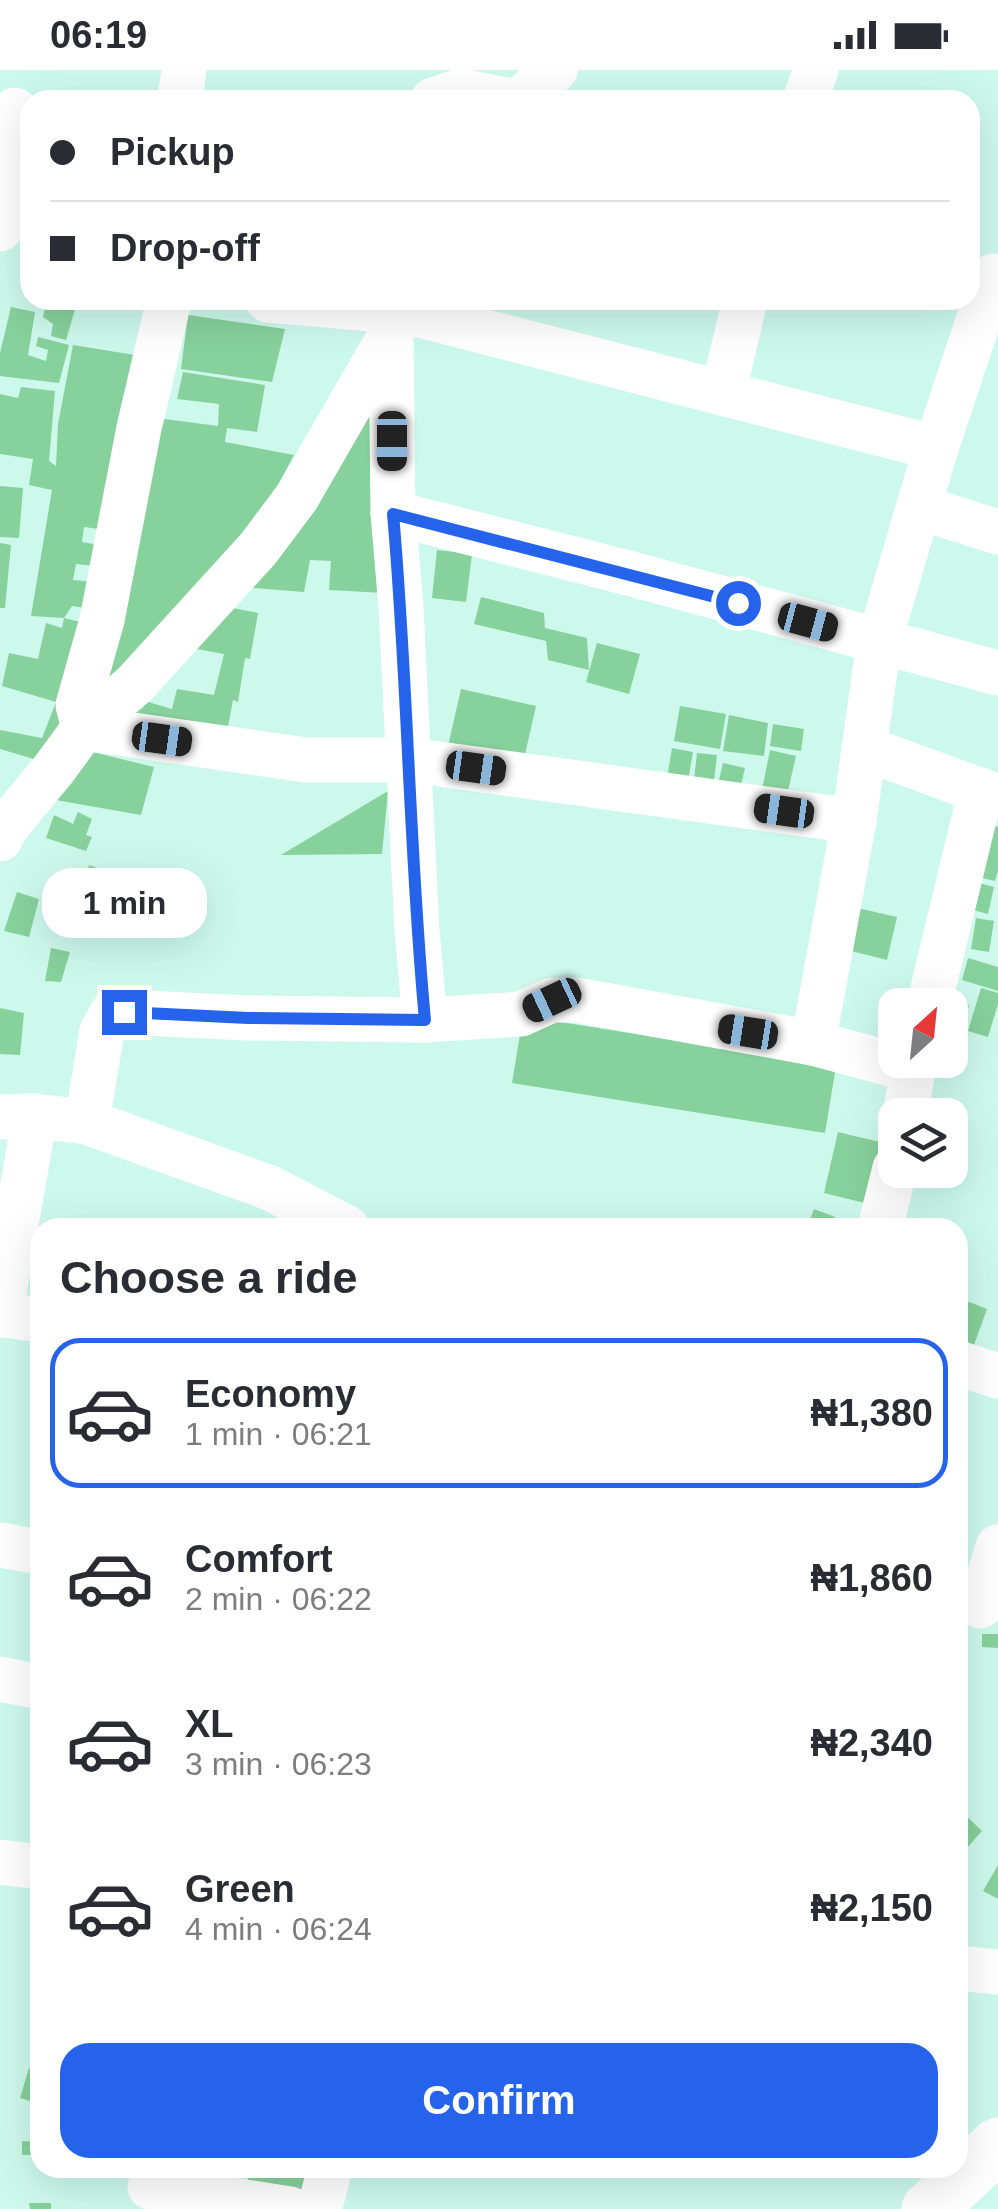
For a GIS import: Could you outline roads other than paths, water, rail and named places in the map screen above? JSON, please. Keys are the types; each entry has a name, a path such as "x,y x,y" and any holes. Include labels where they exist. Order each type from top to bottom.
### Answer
{"main road":[{"path":"968,2173 998,2145"},
{"path":"929,2209 962,2178"}],"street":[{"path":"530,90 555,70"},
{"path":"0,229 15,110"},
{"path":"84,728 78,706 102,620 167,310"},
{"path":"358,310 403,315 936,448"},
{"path":"723,393 743,310"},
{"path":"813,1043 854,821 879,642 977,310"},
{"path":"0,839 84,728 134,684 258,549 297,497 403,315"},
{"path":"403,315 393,514 425,1020"},
{"path":"918,506 998,532"},
{"path":"393,514 998,673"},
{"path":"84,728 306,760 410,760 854,821"},
{"path":"864,748 989,794 935,988"},
{"path":"86,1122 102,1031 111,1016 124,1012 425,1020 521,1014 552,1000 576,1000 878,1057"},
{"path":"30,1319 0,1315 18,1117 86,1122 270,1188 328,1218"},
{"path":"882,1218 890,1188"},
{"path":"968,1366 998,1376"},
{"path":"0,1545 30,1550"},
{"path":"979,1606 998,1547"},
{"path":"0,1679 30,1685"},
{"path":"0,1862 30,1866"},
{"path":"968,1969 998,1972"},
{"path":"316,2209 327,2178"},
{"path":"151,2188 290,2209"}]}
